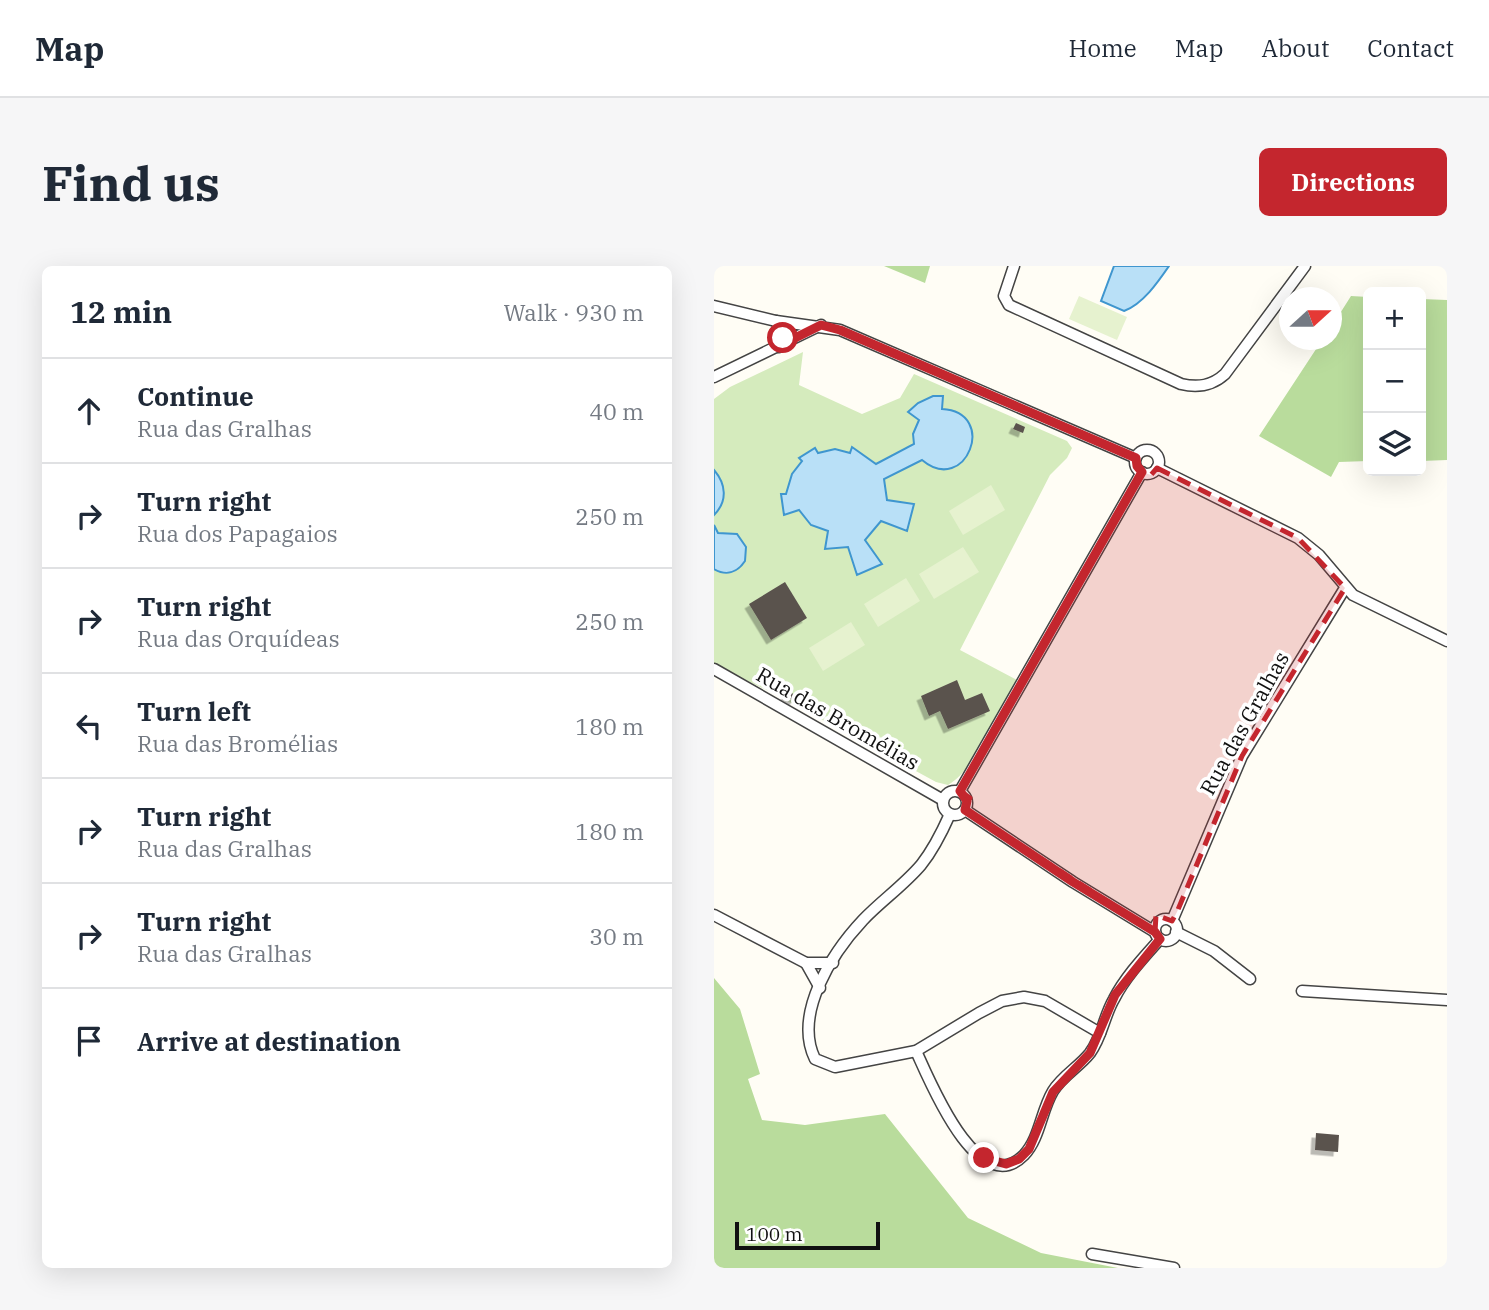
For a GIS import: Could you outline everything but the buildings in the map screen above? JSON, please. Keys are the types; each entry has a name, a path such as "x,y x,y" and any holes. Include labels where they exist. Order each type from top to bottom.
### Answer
{"street":[{"path":"1014,266 1004,296 1006,302 1181,384 1202,386 1217,382 1226,374 1305,266"},
{"path":"714,306 776,321 821,325 840,330 1136,458"},
{"path":"776,321 783,334 779,346"},
{"path":"714,377 821,325"},
{"path":"1150,451 1159,460 1157,468 1150,473 1142,472 1137,466 1136,458 1142,452 1150,451"},
{"path":"1157,468 1298,538 1319,555 1345,588 1385,612 1447,640"},
{"path":"960,791 1142,472"},
{"name":"Rua das Gralhas","path":"1174,927 1242,757 1345,588"},
{"name":"Rua das Bromélias","path":"714,669 943,800"},
{"path":"951,791 960,791 967,801 965,810 958,815 950,814 944,808 943,800 951,791"},
{"path":"965,810 1158,936 1172,939 1174,927"},
{"path":"950,814 923,862 864,918 833,963 809,1013 807,1029 812,1052 822,1064 840,1067 916,1051 979,1013 1015,998 1045,1001 1100,1033"},
{"path":"714,915 806,963 833,963"},
{"path":"916,1051 963,1139 984,1158 1003,1164 1019,1159 1027,1151 1053,1092 1090,1053 1115,995 1158,936 1160,921 1214,951 1250,979"},
{"path":"806,963 820,988"},
{"path":"1301,991 1447,1000"},
{"path":"1091,1254 1174,1268"}],"highlighted area":[{"path":"1157,468 1298,538 1345,588 1242,756 1177,912 1172,921 1156,915 1155,932 965,810 970,798 960,791 1142,472 1151,475"}],"green space":[{"path":"884,266 930,266 925,283"},
{"path":"1079,296 1127,317 1117,340 1069,319"},
{"path":"1351,296 1363,297 1363,461 1339,462 1331,477 1259,436 1315,350 1342,350 1342,310"},
{"path":"1426,299 1447,300 1447,460 1426,461"},
{"path":"803,352 799,385 862,414 900,398 914,374 1067,441 1072,448 1067,458 1050,475 960,650 1017,680 969,766 948,785 936,782 773,693 714,665 714,399 730,387"},
{"path":"991,485 1005,510 963,535 949,511"},
{"path":"963,547 979,572 934,599 919,574"},
{"path":"906,578 920,601 878,627 864,604"},
{"path":"851,622 865,645 823,671 809,648"},
{"path":"714,978 740,1009 760,1074 748,1079 762,1120 805,1125 885,1114 968,1218 1041,1253 1118,1268 714,1268"}],"water":[{"path":"1114,266 1169,266 1144,298 1124,311 1101,301"},
{"path":"933,396 943,396 942,409 959,414 969,423 972,436 970,450 963,461 952,468 938,469 922,460 884,479 887,500 914,504 907,531 881,521 865,540 882,564 857,575 848,547 825,549 828,531 811,525 799,510 784,515 781,494 786,494 792,474 802,461 799,458 815,448 818,453 835,449 850,453 852,447 876,464 914,444 913,434 919,420 908,412 918,403"},
{"path":"714,470 724,492 722,504 714,515"},
{"path":"714,525 718,533 737,534 746,547 745,561 735,571 727,573 714,569"}],"route":[{"path":"783,338 779,346 821,325 840,330 1136,458 1137,466 1142,472 1064,615 960,791 966,797 965,810 1073,882 1155,932 1160,939 1115,995 1090,1053 1059,1082 1027,1151 1019,1159 1006,1164 984,1158"}]}
